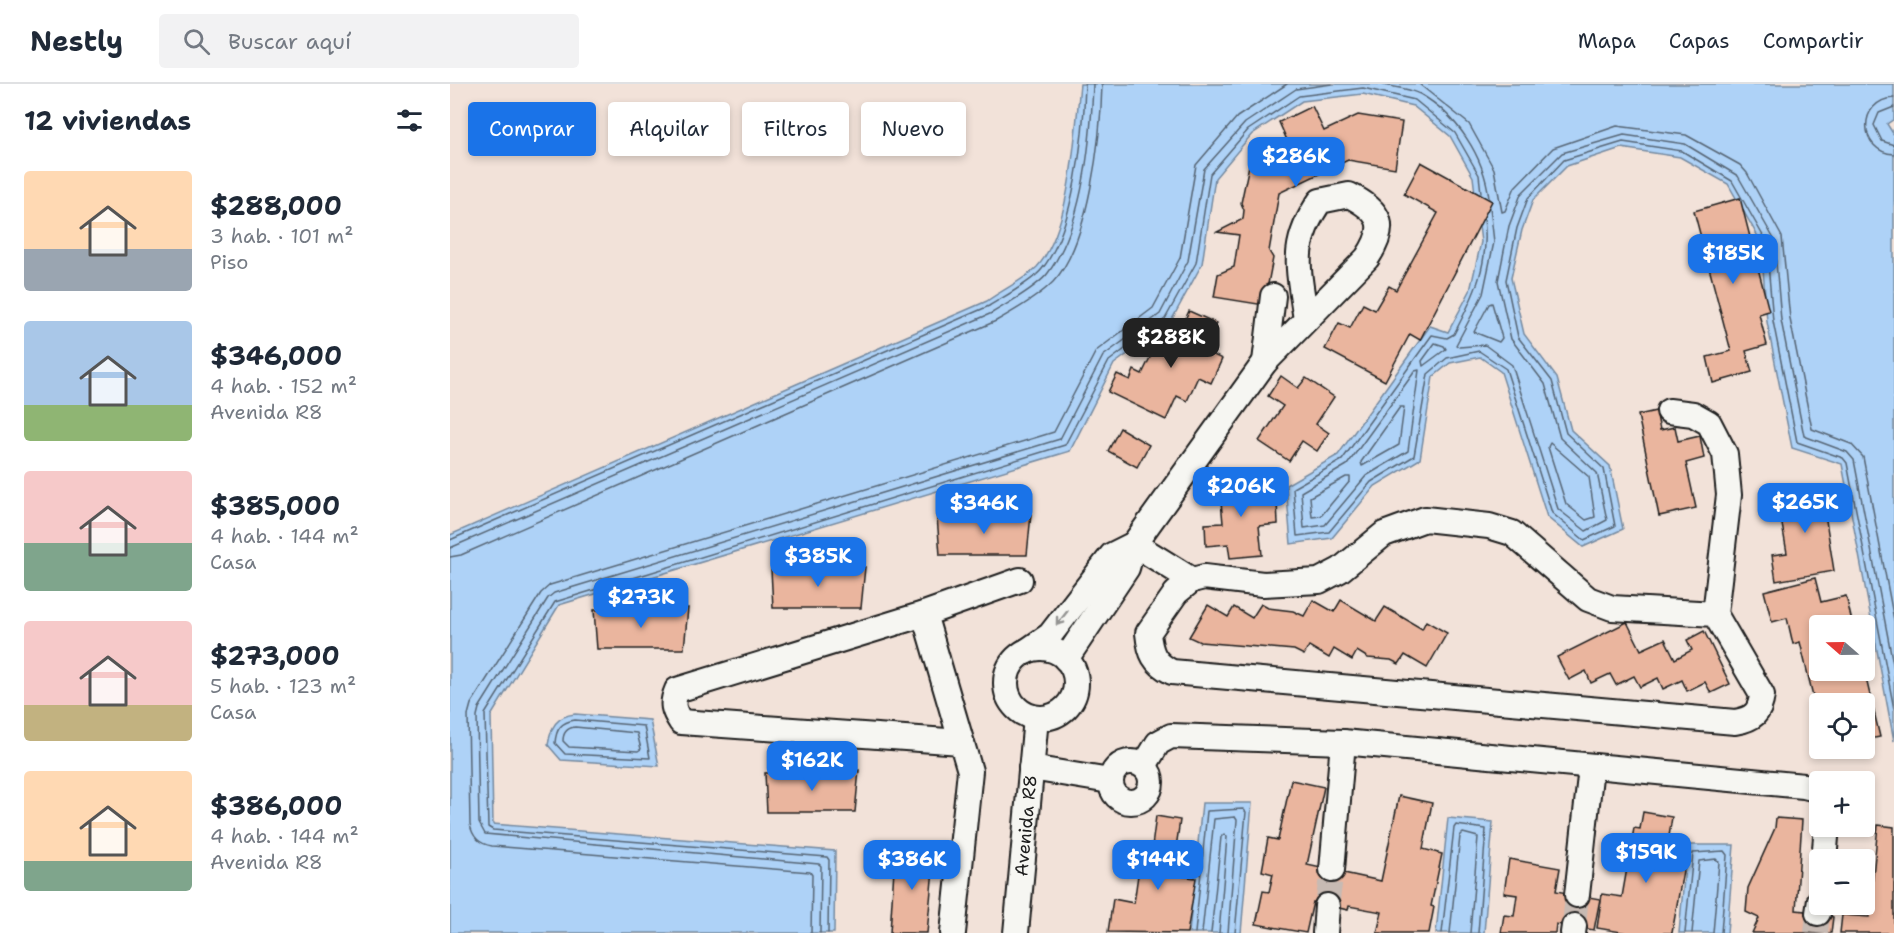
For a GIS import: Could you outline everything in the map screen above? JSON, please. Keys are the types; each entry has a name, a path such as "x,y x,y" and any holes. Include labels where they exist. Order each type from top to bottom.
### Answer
{"street":[{"path":"1066,659 1127,568 1134,543 1265,362 1367,258 1378,240 1380,223 1374,210 1349,195 1320,201 1302,230 1299,245 1299,271 1306,320"},
{"path":"1265,362 1273,296"},
{"path":"1669,411 1693,414 1709,423 1725,454 1729,495 1715,615 1762,695 1761,708 1750,720 1735,722 1172,672 1158,665 1149,650 1148,633 1176,593 1192,580 1223,578 1263,584 1318,581 1340,570 1384,534 1425,519 1451,520 1489,526 1512,534 1588,599 1612,608 1715,615"},
{"path":"1134,543 1192,580"},
{"path":"1027,651 1048,649 1066,659 1076,678 1072,699 1057,715 1036,718 1024,714 1014,706 1008,695 1006,682 1009,669 1016,659 1050,634 1112,555 1134,543"},
{"path":"961,742 681,722 674,711 673,701 677,690 924,614 1020,580"},
{"path":"924,614 970,781 953,933"},
{"name":"Avenida R8","path":"1016,933 1036,718"},
{"path":"1144,766 1158,743 1171,736 1343,742 1809,787"},
{"path":"1332,870 1343,742"},
{"path":"1127,762 1136,762 1144,766 1150,776 1151,788 1145,798 1134,803 1122,801 1113,793 1110,781 1113,772 1127,762"},
{"path":"1577,895 1591,767"},
{"path":"1031,768 1110,781"},
{"path":"1325,933 1327,906"}],"water":[{"path":"1080,84 1894,84 1894,119 1887,124 1894,135 1894,741 1875,640 1875,615 1870,615 1842,464 1792,448 1767,322 1761,242 1728,184 1680,157 1621,148 1567,166 1533,200 1522,230 1511,278 1524,334 1557,378 1571,430 1610,466 1623,529 1583,547 1547,517 1501,372 1480,357 1450,363 1433,377 1420,459 1375,486 1332,538 1291,544 1286,485 1338,455 1430,326 1448,332 1470,291 1481,242 1473,177 1450,136 1413,106 1363,94 1302,101 1252,134 1215,178 1202,264 1170,323 1114,364 1070,451 559,605 491,716 493,824 835,851 834,933 450,933 450,535 987,301 1037,267 1048,251 1064,206 1073,154"},
{"path":"575,714 650,720 659,766 561,760 548,745 551,733 559,720"},
{"path":"1202,803 1252,803 1241,933 1189,933"},
{"path":"1448,818 1493,822 1484,933 1436,933"},
{"path":"1687,845 1734,845 1727,933 1679,933"}],"building":[{"path":"1312,106 1324,131 1358,115 1402,122 1395,168 1348,160 1279,193 1269,251 1273,258 1264,305 1214,297 1218,274 1234,267 1239,235 1217,232 1243,219 1244,210 1241,203 1252,151 1273,155 1290,147 1279,122"},
{"path":"1421,162 1492,201 1420,340 1410,334 1385,381 1325,349 1339,323 1350,328 1363,304 1375,310 1389,286 1396,290 1438,213 1404,194"},
{"path":"1740,198 1769,311 1759,314 1767,345 1746,351 1752,372 1713,383 1707,357 1731,351 1694,211"},
{"path":"1189,311 1216,323 1203,350 1222,359 1211,383 1198,377 1187,401 1177,396 1166,420 1108,392 1117,374 1130,380 1134,370 1142,374 1163,331 1177,337"},
{"path":"1281,376 1298,388 1306,378 1334,397 1316,424 1329,433 1317,451 1302,441 1289,461 1259,441 1283,406 1268,396"},
{"path":"1656,411 1660,430 1675,427 1678,441 1700,436 1704,458 1686,463 1696,508 1659,516 1638,415"},
{"path":"1120,428 1149,445 1137,467 1108,451"},
{"path":"1255,477 1258,503 1277,501 1278,524 1259,526 1262,555 1230,558 1228,544 1206,546 1205,524 1223,523 1219,480"},
{"path":"1828,486 1833,512 1825,514 1834,571 1776,581 1772,555 1787,553 1777,495"},
{"path":"1031,514 1027,555 940,555 937,516"},
{"path":"865,567 861,608 773,608 771,569"},
{"path":"1815,578 1821,602 1846,596 1850,615 1809,615 1809,679 1800,642 1793,644 1787,618 1772,622 1764,591"},
{"path":"1313,600 1334,612 1341,600 1376,621 1385,607 1422,629 1426,621 1447,633 1427,668 1405,655 1399,664 1391,660 1368,658 1357,651 1352,660 1334,649 1329,658 1309,646 1304,655 1294,650 1200,642 1189,637 1208,605 1228,617 1234,607 1252,618 1261,604 1268,608 1293,611 1304,616"},
{"path":"688,608 684,649 597,649 594,610"},
{"path":"1627,622 1641,650 1665,639 1675,659 1692,650 1687,640 1704,631 1730,684 1711,693 1705,682 1687,691 1682,680 1663,689 1658,678 1640,687 1634,676 1616,685 1610,674 1591,683 1586,671 1569,680 1557,657"},
{"path":"1809,681 1867,681 1869,693 1812,693"},
{"path":"1875,716 1880,737 1875,738"},
{"path":"859,770 855,812 767,812 765,773"},
{"path":"1291,780 1324,787 1307,865 1381,881 1399,796 1432,803 1423,849 1442,854 1431,906 1434,907 1429,933 1377,933 1382,912 1349,906 1348,910 1313,902 1306,933 1256,924 1263,891 1269,892 1273,874 1262,871 1268,838 1278,840"},
{"path":"1643,812 1672,817 1665,862 1684,865 1672,933 1627,933 1597,928 1602,894 1622,897 1634,828 1640,829"},
{"path":"1156,816 1180,820 1172,875 1196,878 1187,933 1108,932 1113,899 1134,903 1139,868 1149,869"},
{"path":"1776,818 1802,820 1796,910 1809,911 1809,915 1833,917 1831,933 1752,933 1759,918 1746,912 1748,888 1775,828"},
{"path":"1878,825 1894,827 1894,933 1840,933 1842,915 1869,917 1869,915 1875,915 1875,856"},
{"path":"935,848 927,933 890,933 895,853"},
{"path":"1509,859 1560,868 1556,891 1600,899 1594,930 1556,924 1555,933 1501,933 1504,915 1514,916 1517,895 1504,893"}],"tunnel":[{"path":"1327,906 1332,870"},
{"path":"1574,926 1577,895"},
{"path":"1816,933 1818,915"}]}
